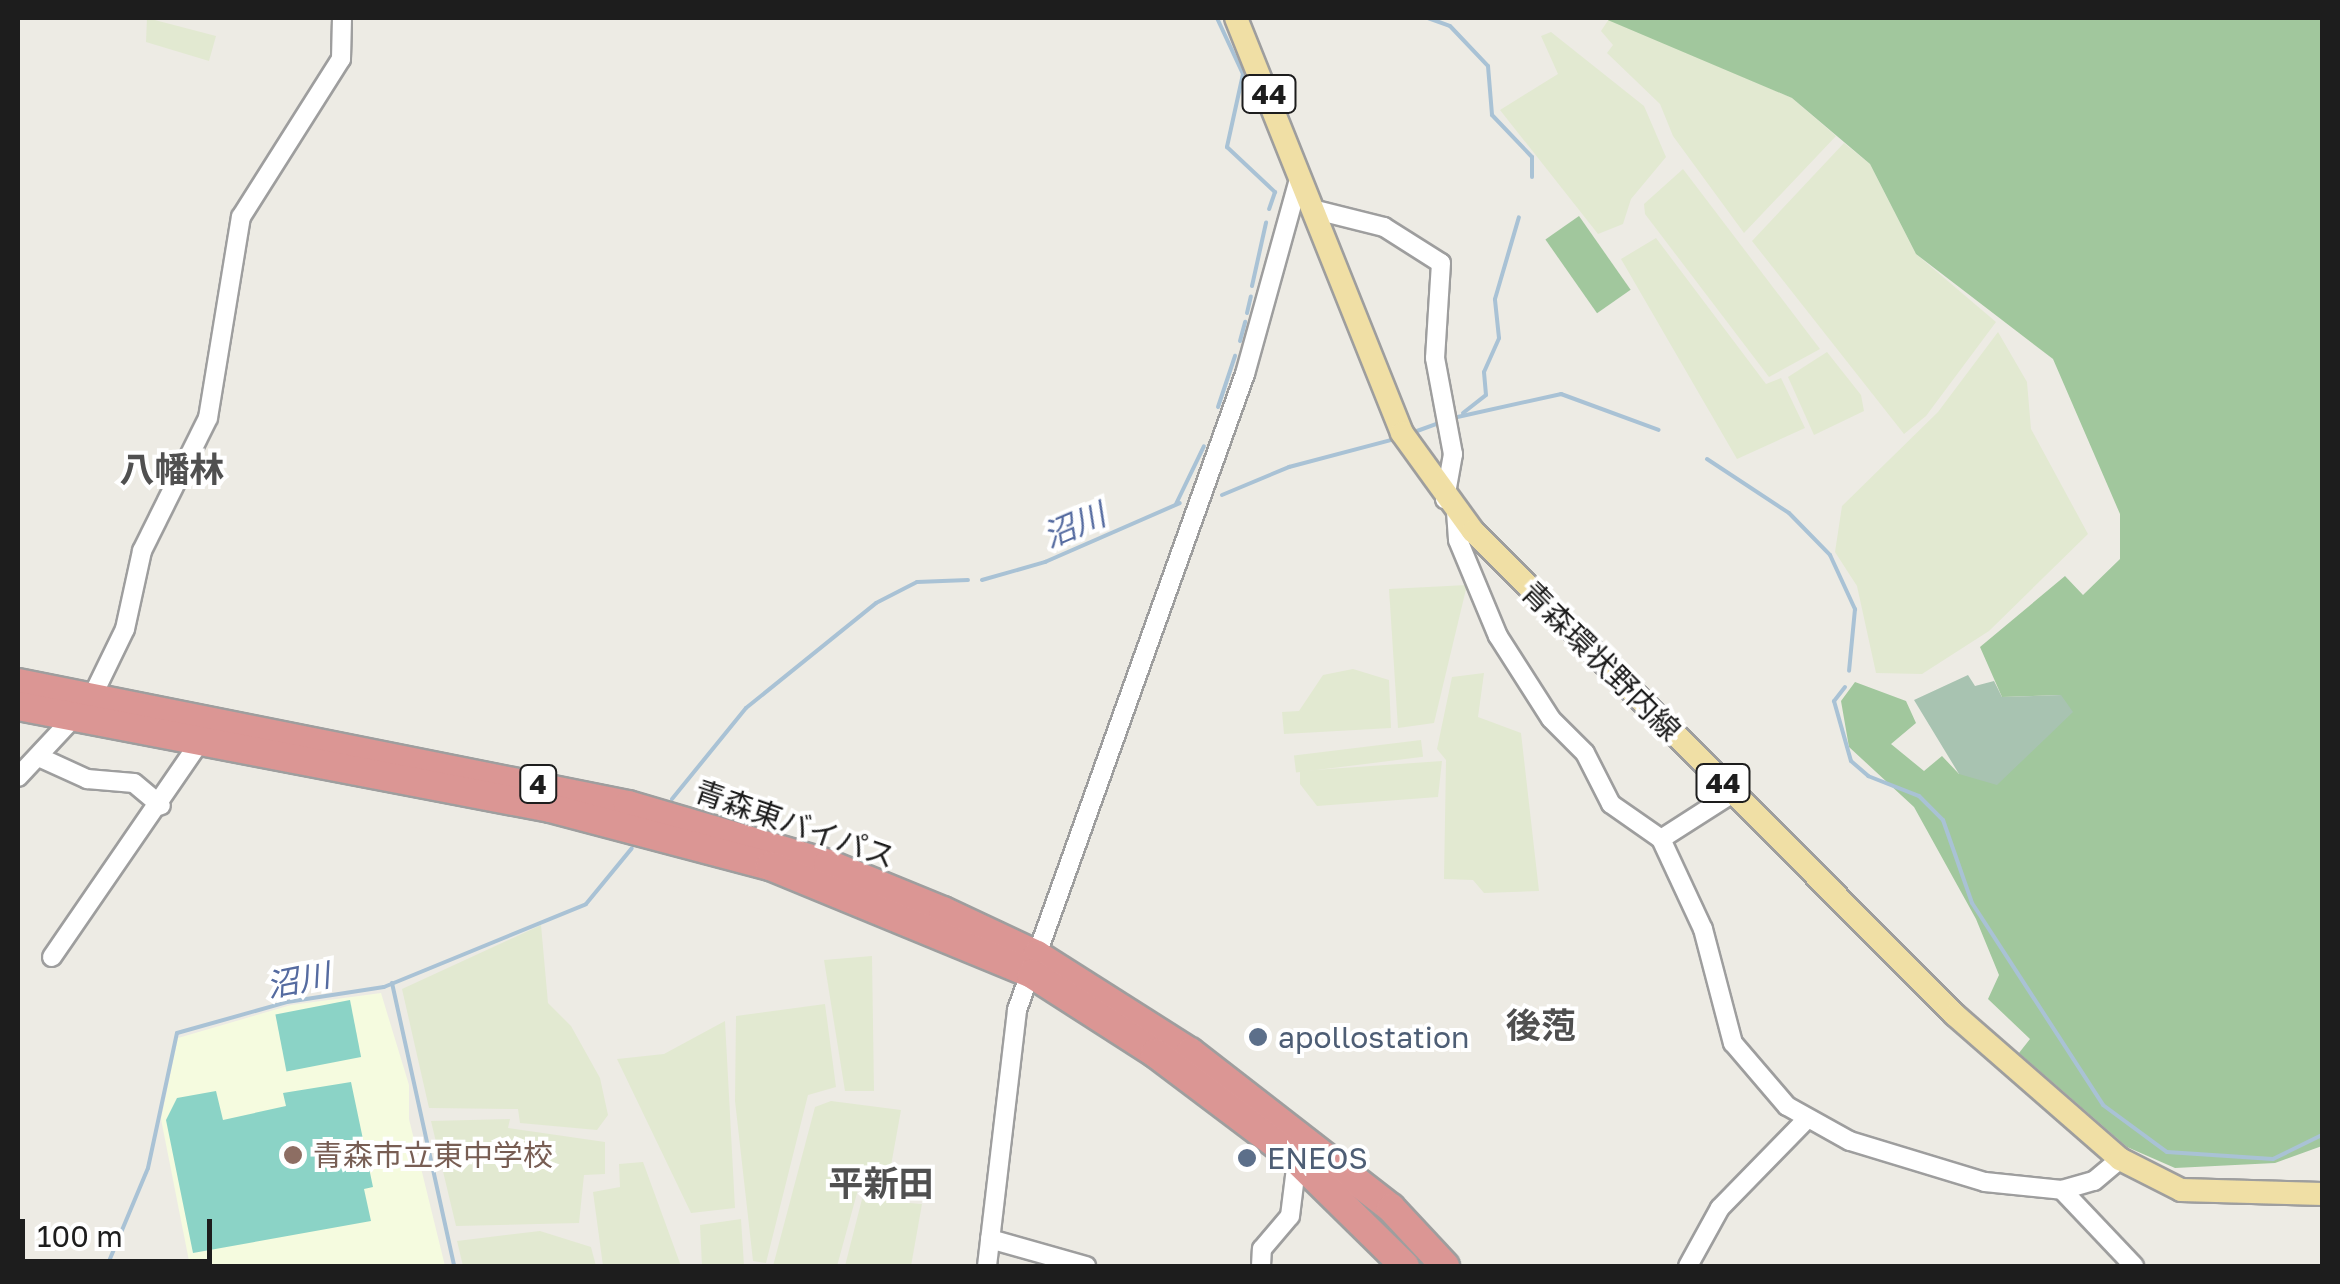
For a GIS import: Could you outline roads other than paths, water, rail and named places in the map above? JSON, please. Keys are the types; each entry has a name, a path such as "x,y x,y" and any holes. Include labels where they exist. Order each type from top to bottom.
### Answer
{"highway":[{"name":"青森東バイパス","path":"18,683 82,708 200,742 662,835 770,866 1034,965 1297,1160 1406,1266"},
{"name":"青森東バイパス","path":"18,706 82,708 658,812 828,864 1034,965 1190,1052 1391,1208 1445,1266"}],"main road":[{"name":"青森環状野内線","path":"1236,18 1320,212 1402,433 1450,505 1955,1015 2120,1160 2181,1190 2322,1194"}],"street":[{"path":"18,777 40,758 82,708 125,630 142,551 208,418 241,217 342,59 342,18"},
{"path":"986,1266 1018,1010 1245,374 1302,171"},
{"path":"1320,212 1384,227 1441,263 1435,358 1447,421 1450,505 1458,540 1498,636 1552,718 1585,753 1611,804 1661,839 1703,929 1733,1043 1805,1121 1985,1182 2062,1190 2094,1181 2120,1160"},
{"path":"52,958 161,806 200,742"},
{"path":"40,758 87,779 134,783 161,806"},
{"path":"1661,839 1733,793"},
{"path":"1688,1266 1720,1208 1805,1121"},
{"path":"1261,1266 1262,1249 1290,1216 1297,1160"},
{"path":"2062,1190 2134,1266"},
{"path":"990,1239 1086,1266"}],"waterway":[{"path":"1217,18 1243,74 1227,147 1275,192 1269,209"},
{"path":"1428,18 1450,26 1488,66 1492,115 1532,157 1532,177"},
{"path":"1463,413 1486,395 1484,372 1499,338 1495,299 1519,217"},
{"path":"1252,286 1266,223"},
{"path":"1247,313 1251,296"},
{"path":"1240,341 1245,322"},
{"path":"1218,407 1235,356"},
{"path":"1453,418 1561,394 1659,430"},
{"name":"沼川","path":"1417,431 1439,423"},
{"name":"沼川","path":"1222,495 1289,467 1395,439"},
{"path":"1176,504 1204,446"},
{"path":"1707,459 1789,513 1830,555 1855,609 1849,671"},
{"name":"沼川","path":"982,580 1045,562 1180,503"},
{"name":"沼川","path":"672,799 746,708 876,603 917,582 968,580"},
{"path":"1845,687 1834,701 1851,761 1868,776 1919,796 1943,820 1972,903 2103,1105 2167,1152 2273,1159 2322,1135"},
{"path":"107,1266 148,1168 177,1033 287,1002 384,987 586,904 632,848"},
{"path":"392,983 454,1266"}],"place":[{"name":"apollostation","path":"1258,1037"},
{"name":"青森市立東中学校","path":"293,1155"},
{"name":"ENEOS","path":"1247,1158"}],"district":[{"name":"八幡林","path":"172,469"},
{"name":"後萢","path":"1541,1025"},
{"name":"平新田","path":"881,1183"}]}
